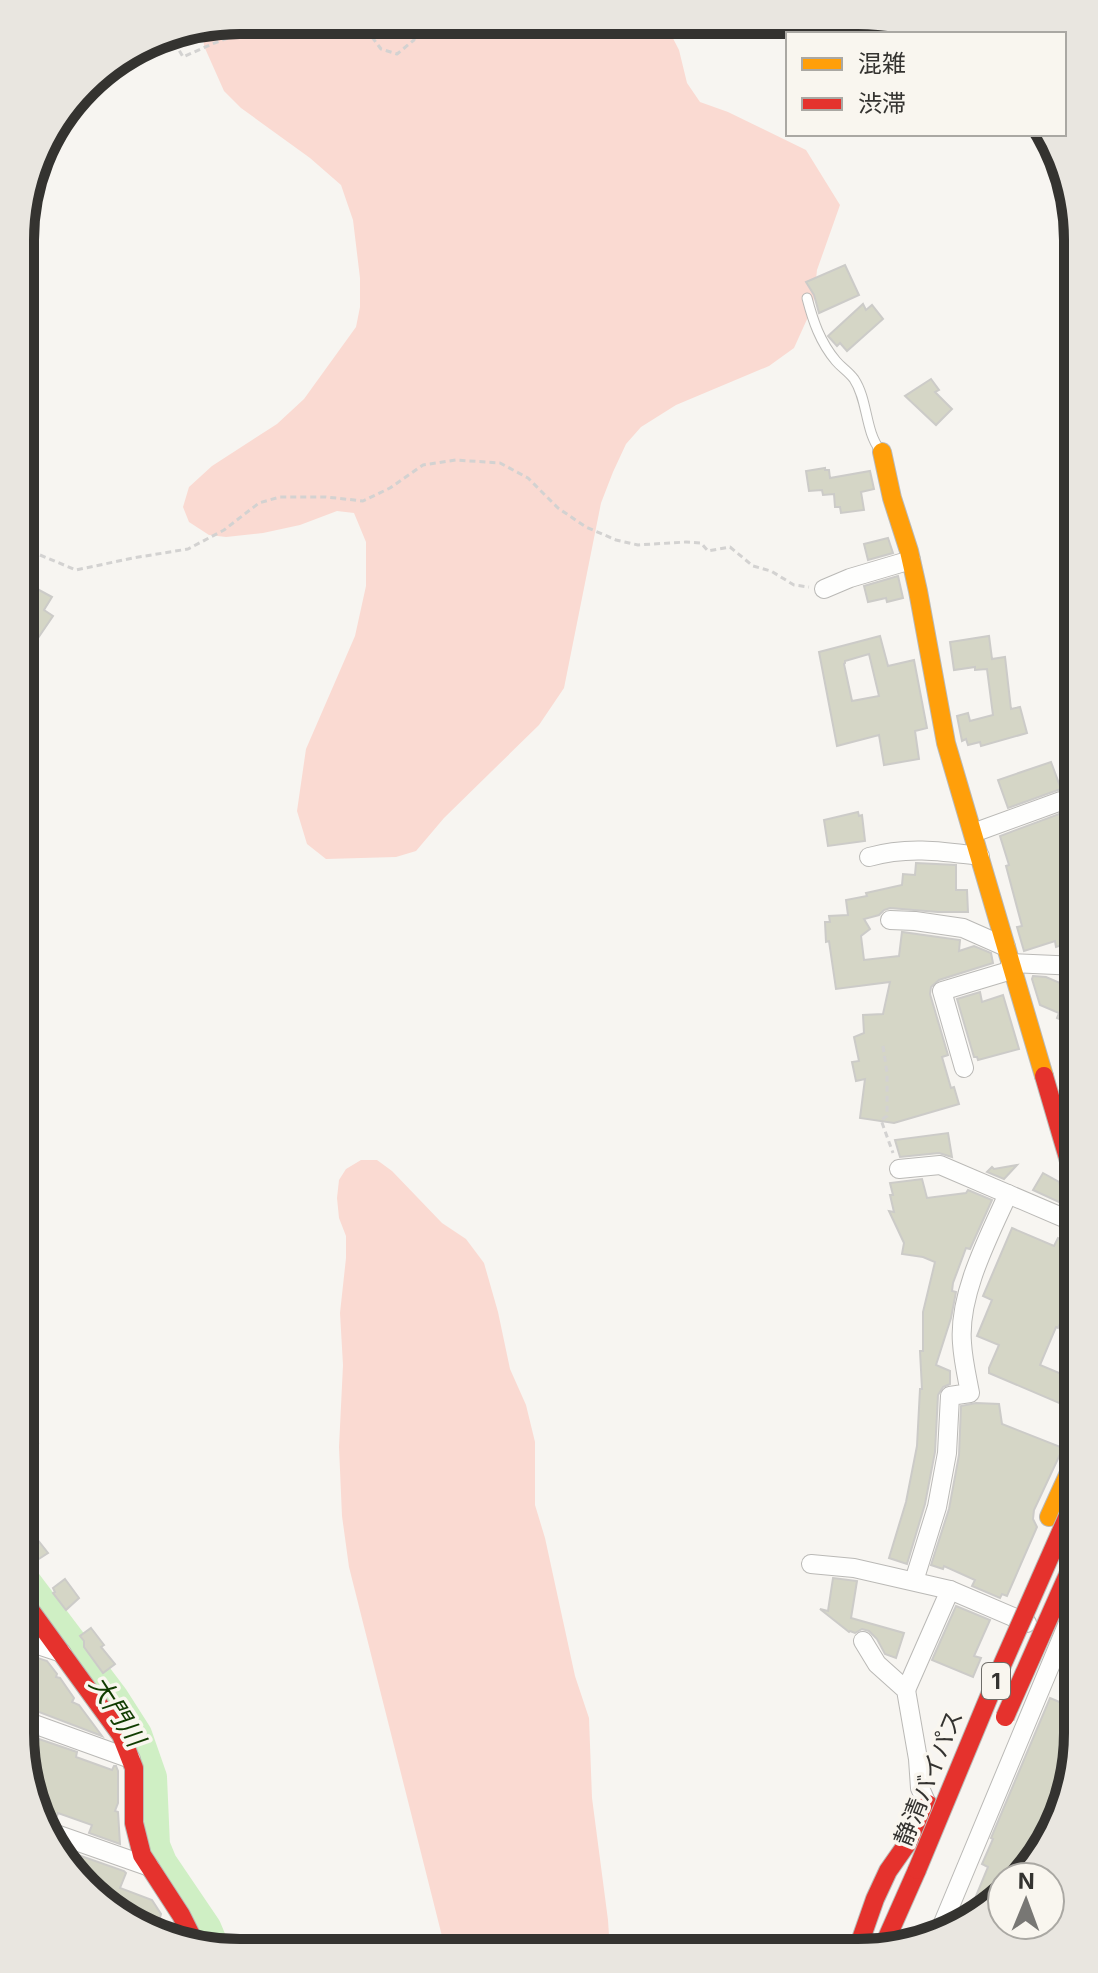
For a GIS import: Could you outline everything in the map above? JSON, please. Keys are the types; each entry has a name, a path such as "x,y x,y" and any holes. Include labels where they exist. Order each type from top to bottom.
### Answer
{"main road":[{"path":"882,452 911,560 946,743 1064,1145"},
{"path":"861,1939 888,1871 916,1831 1064,1485"},
{"name":"静清バイパス","path":"915,1917 1003,1663 1064,1525"},
{"name":"静清バイパス","path":"997,1734 1064,1583"},
{"path":"34,1615 121,1735 134,1768 137,1840 142,1855 190,1933"},
{"name":"静清バイパス","path":"890,1936 930,1874"}],"street":[{"path":"824,589 911,560"},
{"path":"973,833 1061,801"},
{"path":"869,857 905,850 980,856"},
{"path":"890,920 963,928 1009,960"},
{"path":"964,1068 942,991 1009,960 1064,965"},
{"path":"899,1169 940,1165 1064,1218"},
{"path":"914,1581 937,1507 947,1453 950,1396 970,1393 961,1343 963,1308 987,1240 1008,1194"},
{"path":"811,1564 854,1568 950,1590 1064,1638"},
{"path":"927,1804 920,1788 906,1690 950,1590"},
{"path":"863,1641 877,1664 906,1690"},
{"path":"34,1644 62,1653"},
{"path":"945,1920 1064,1651"},
{"path":"34,1724 131,1759"},
{"path":"62,1836 150,1867"}],"lane":[{"path":"807,298 814,325 826,349 853,377 866,403 874,442 882,452"}],"path":[{"path":"176,44 183,57 240,34"},
{"path":"370,34 381,49 397,54 414,40 415,34"},
{"path":"34,553 76,570 188,549 224,530 259,503 280,497 363,501 390,488 423,465 456,460 500,463 528,478 558,508 586,527 616,540 638,545 701,543 708,551 730,547 753,566 771,571 794,585 824,589"},
{"path":"883,1046 887,1073 887,1116 881,1120 899,1169"}],"shaded area":[{"path":"240,34 671,34 679,50 687,83 700,102 728,112 806,150 840,205 817,270 813,306 794,348 769,366 676,405 641,427 626,444 601,503 564,688 539,725 444,818 416,851 396,857 326,859 307,844 297,811 306,749 355,636 366,586 366,542 354,513 337,511 300,525 226,537 209,535 189,522 183,507 189,487 212,466 277,424 304,399 356,327 360,307 353,220 341,185 310,158 241,108 224,91 204,46 204,38"},
{"path":"361,1160 377,1160 392,1171 442,1223 466,1239 484,1263 510,1369 526,1405 535,1442 535,1505 575,1676 589,1718 592,1798 609,1939 443,1939 349,1567 342,1516 339,1447 343,1365 340,1313 346,1236 339,1218 337,1198 339,1180 346,1169"}],"building":[{"path":"845,265 859,295 819,313 806,282"},
{"path":"863,304 866,310 872,305 883,319 847,351 828,336"},
{"path":"931,379 939,390 935,392 952,409 936,425 905,396"},
{"path":"829,470 830,478 870,471 874,489 861,492 864,510 841,513 840,507 835,507 834,494 823,495 822,490 809,491 806,471"},
{"path":"888,538 893,553 868,560 864,544"},
{"path":"898,576 903,598 868,602 864,586"},
{"path":"34,587 52,597 44,610 53,616 34,644"},
{"path":"880,636 888,666 914,660 927,728 915,731 919,759 884,765 879,735 837,746 819,652","holes":["869,654 879,696 852,701 845,661"]},
{"path":"989,636 992,659 1005,657 1011,709 1020,707 1027,733 981,746 980,742 968,745 966,739 962,741 957,716 968,713 970,721 993,715 987,669 954,670 950,642"},
{"path":"1051,762 1061,789 1008,808 998,780"},
{"path":"858,812 859,816 862,815 865,841 828,846 824,820"},
{"path":"1064,812 1064,944 1056,947 1055,941 1024,951 1017,927 1022,926 1000,836"},
{"path":"916,863 956,865 956,890 967,890 968,912 890,908 864,919 870,929 861,936 864,960 899,956 902,932 960,940 959,951 974,946 991,953 993,963 939,980 931,987 930,994 948,1055 942,1057 959,1104 894,1123 860,1118 865,1079 856,1081 852,1062 859,1061 854,1037 864,1033 863,1015 883,1014 890,982 836,989 825,922 830,922 829,916 848,915 846,900 902,885 903,874 915,875"},
{"path":"1033,976 1046,977 1064,985 1064,1021 1057,1018 1059,1013 1040,1005"},
{"path":"980,992 982,1002 1003,995 1019,1049 978,1060 974,1057 957,999"},
{"path":"948,1133 952,1157 939,1153 900,1157 895,1140"},
{"path":"1017,1165 1004,1179 987,1172 992,1167"},
{"path":"1043,1173 1059,1182 1064,1198 1061,1203 1033,1190"},
{"path":"922,1179 927,1198 966,1193 968,1190 992,1200 970,1249 966,1248 953,1283 952,1291 956,1292 951,1318 936,1365 950,1371 950,1384 943,1387 938,1395 935,1452 925,1504 907,1564 889,1558 906,1502 917,1446 922,1389 920,1351 923,1351 923,1312 935,1262 902,1254 904,1243 889,1211 894,1212 890,1183"},
{"path":"1012,1228 1054,1246 1058,1238 1064,1241 1064,1315 1040,1365 1064,1375 1064,1405 989,1373 999,1345 977,1336 992,1300 983,1296"},
{"path":"999,1404 1002,1424 1063,1448 1034,1510 1033,1519 1037,1527 1007,1596 1002,1594 1000,1598 972,1586 975,1580 944,1566 943,1569 931,1565 949,1509 959,1455 961,1406"},
{"path":"34,1535 48,1553 34,1562"},
{"path":"833,1578 857,1581 851,1618 904,1633 896,1658 885,1654 869,1631 849,1632 820,1609 828,1611"},
{"path":"65,1579 79,1598 66,1610 53,1593 53,1588"},
{"path":"956,1606 990,1620 974,1656 981,1658 973,1677 932,1660"},
{"path":"91,1628 115,1664 103,1673 84,1647 80,1636"},
{"path":"34,1657 47,1661 74,1698 72,1702 79,1705 102,1736 34,1710"},
{"path":"1050,1698 1064,1704 1064,1746 1060,1773 1053,1799 1036,1836 1019,1861 986,1861 986,1866 982,1864"},
{"path":"35,1740 77,1752 76,1757 112,1770 116,1766 118,1771 115,1811 118,1812 120,1844 89,1833 92,1825 58,1813 57,1816 51,1814 45,1799"},
{"path":"74,1853 124,1871 126,1873 120,1888 152,1900 161,1914 159,1922 115,1896 94,1879"},
{"path":"986,1872 986,1894 973,1903"}],"waterway":[{"name":"大門川","path":"34,1591 115,1698 138,1734 153,1777 156,1845 163,1862 211,1937"}],"traffic: slow":[{"path":"882,452 918,591 946,743 1044,1076"},
{"path":"1049,1517 1064,1484"}],"traffic: jam":[{"path":"1044,1076 1064,1144"},
{"path":"917,1870 1064,1525"},
{"path":"1005,1717 1064,1584"},
{"path":"34,1615 121,1735 134,1768 134,1823 142,1855 190,1933"},
{"path":"861,1939 888,1871 916,1831 928,1804"},
{"path":"887,1937 917,1870"}]}
